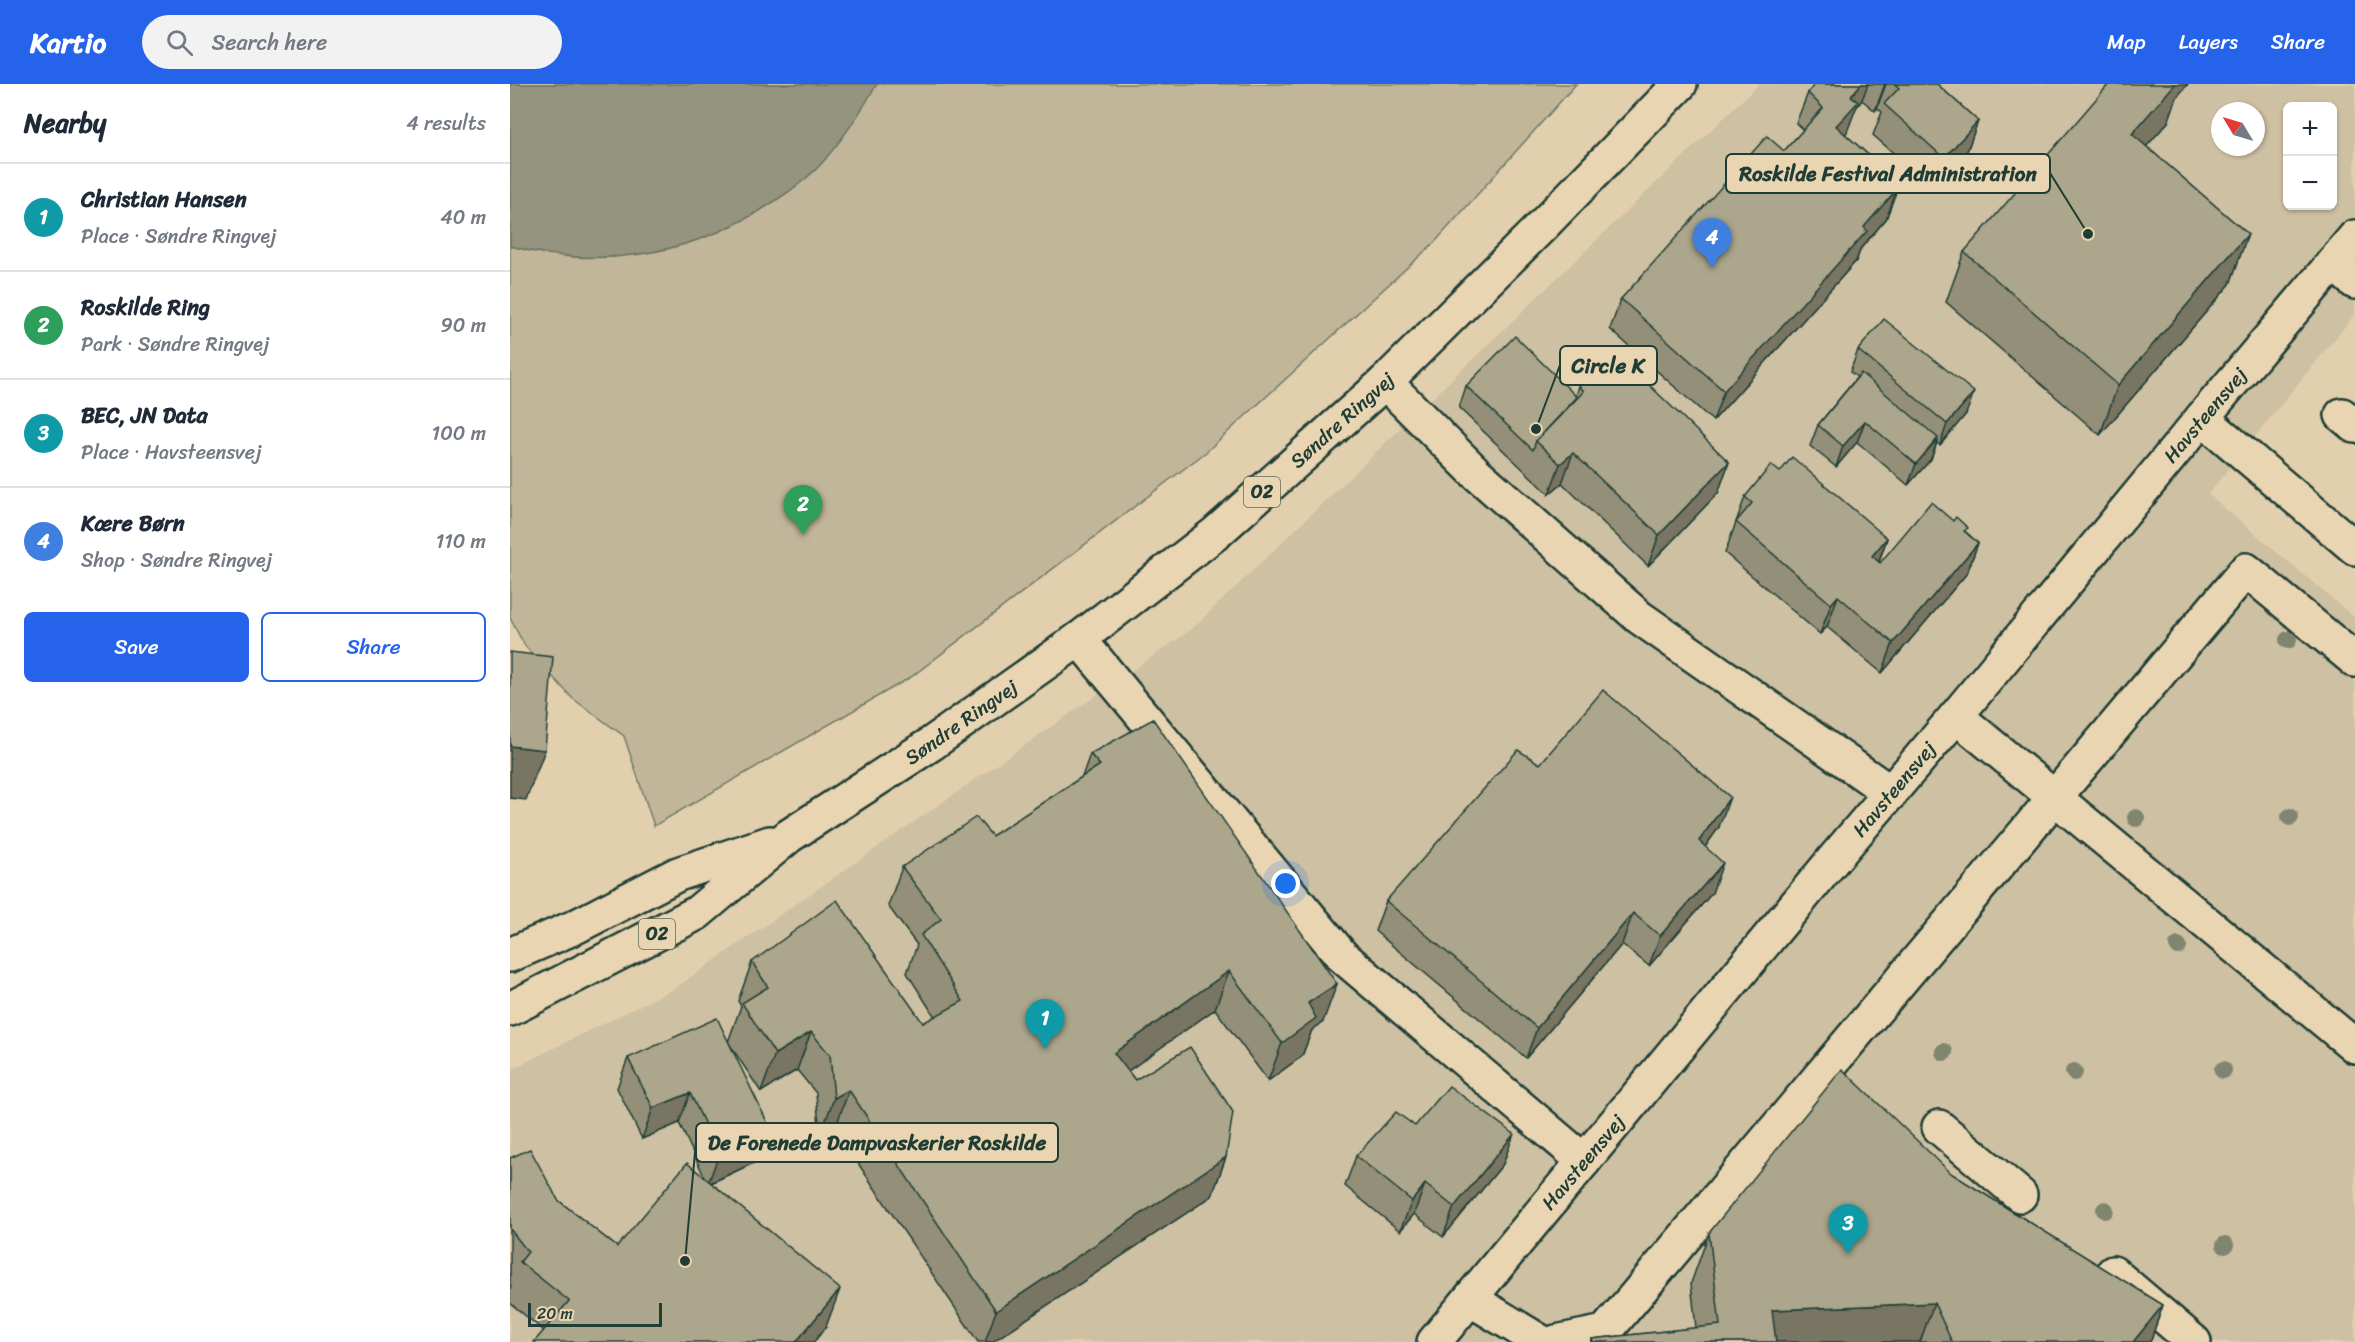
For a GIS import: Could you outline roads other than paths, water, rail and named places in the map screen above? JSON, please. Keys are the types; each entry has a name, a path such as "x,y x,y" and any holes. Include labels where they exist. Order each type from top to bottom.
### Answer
{"main road":[{"name":"Søndre Ringvej","path":"510,1009 697,913 789,836 931,744 1079,639 1216,533 1385,382 1542,226 1680,84"},
{"name":"Havsteensvej","path":"1434,1342 2202,418 2344,272 2355,237"},
{"path":"1385,382 1475,472 1639,616 1891,793"},
{"path":"2202,418 2355,548"},
{"path":"1556,1342 1605,1332 1736,1180 2246,570 2355,660"},
{"path":"1079,639 1342,956 1584,1161"},
{"path":"1956,716 2355,1046"},
{"name":"Søndre Ringvej","path":"510,955 575,927 678,874 789,836"},
{"path":"1939,1127 2020,1194"},
{"path":"2113,1273 2194,1342"},
{"path":"1470,1299 1541,1342"}],"place":[{"name":"Roskilde Festival Administration","path":"2088,234"},
{"name":"Kære Børn","path":"1712,268"},
{"name":"Circle K","path":"1536,429"},
{"name":"Roskilde Ring","path":"803,535"},
{"name":"Christian Hansen","path":"1045,1049"},
{"name":"BEC, JN Data","path":"1848,1254"},
{"name":"De Forenede Dampvaskerier Roskilde","path":"685,1261"}]}
